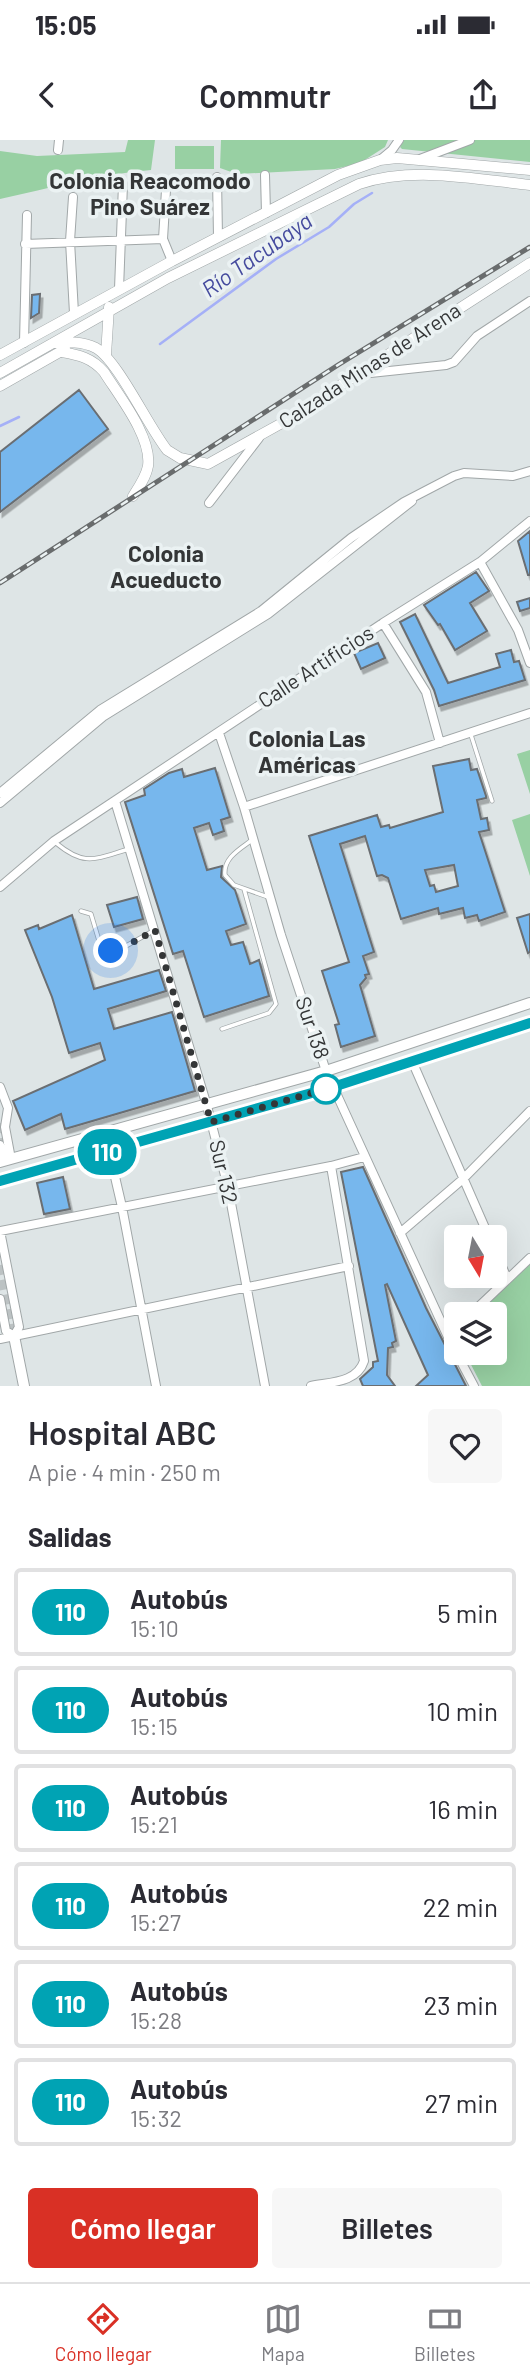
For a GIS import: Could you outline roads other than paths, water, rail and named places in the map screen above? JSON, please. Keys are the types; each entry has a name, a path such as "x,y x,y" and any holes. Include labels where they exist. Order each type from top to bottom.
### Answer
{"main road":[{"path":"5,1160 326,1071 530,1003"},
{"path":"0,1181 333,1087 530,1023"},
{"path":"14,1336 24,1386"}],"street":[{"path":"58,150 59,140"},
{"path":"380,160 399,140"},
{"path":"420,159 470,140"},
{"path":"0,355 115,291 338,175 380,160 420,159 530,170"},
{"path":"265,175 266,213"},
{"path":"0,373 168,278 359,184 377,178 397,176 452,176 530,185"},
{"path":"217,177 218,237"},
{"path":"106,355 108,310 115,291 123,184"},
{"path":"166,190 163,239 172,261"},
{"path":"0,386 62,352 72,341 75,329 70,242 73,197"},
{"path":"24,343 27,215"},
{"path":"25,244 163,239"},
{"name":"Calzada Minas de Arena","path":"106,355 167,450 180,458 208,464 358,374 530,263"},
{"path":"358,374 454,362 477,336 530,301"},
{"path":"53,343 72,341 94,347 106,355"},
{"path":"62,352 88,358 104,372 143,437 147,446 148,468 133,496"},
{"path":"209,503 260,435"},
{"path":"0,793 100,710 261,611 351,538 390,511 445,479 464,473 513,476 530,471"},
{"path":"0,803 104,716 268,614 403,510 419,494"},
{"name":"Calle Artificios","path":"0,887 54,841 383,623 480,562 530,522"},
{"path":"480,562 518,630 530,663"},
{"path":"383,623 426,692 440,743"},
{"path":"244,807 530,713"},
{"name":"Sur 138","path":"219,733 326,1071 444,1330"},
{"name":"Sur 132","path":"115,801 207,1105 228,1187 265,1386"},
{"path":"412,1061 484,1225"},
{"path":"0,1087 4,1107 5,1160"},
{"path":"400,1233 463,1179 530,1111"},
{"path":"0,1144 5,1160"},
{"path":"109,1151 156,1386"},
{"path":"14,1336 19,1327 0,1231 228,1187 364,1157"},
{"path":"311,1386 350,1382 362,1368 364,1361 331,1166"},
{"path":"508,1277 530,1258"},
{"path":"0,1339 349,1266"},
{"path":"483,1302 497,1288"},
{"path":"0,1299 6,1331 14,1336"},
{"name":"Sur 138","path":"462,1365 474,1386"}],"lane":[{"path":"471,733 492,801"},
{"path":"253,839 225,864 227,879 244,889 270,898"},
{"path":"54,841 70,855 84,860 130,848"},
{"path":"222,1030 269,1013 276,1004 244,889"},
{"path":"81,911 91,914 100,944 108,951 126,946 155,930"}],"waterway":[{"name":"Río Tacubaya","path":"160,344 276,259 329,227 354,204 372,193"},
{"name":"Río Tacubaya","path":"0,426 19,417"}],"tunnel":[{"path":"0,1123 4,1144 1,1158"},
{"path":"0,1265 14,1336"}],"railway":[{"path":"0,583 338,365 530,247"}],"district":[{"name":"Colonia Reacomodo Pino Suárez","path":"150,194"},
{"name":"Colonia Acueducto","path":"166,567"},
{"name":"Colonia Las Américas","path":"307,752"}]}
